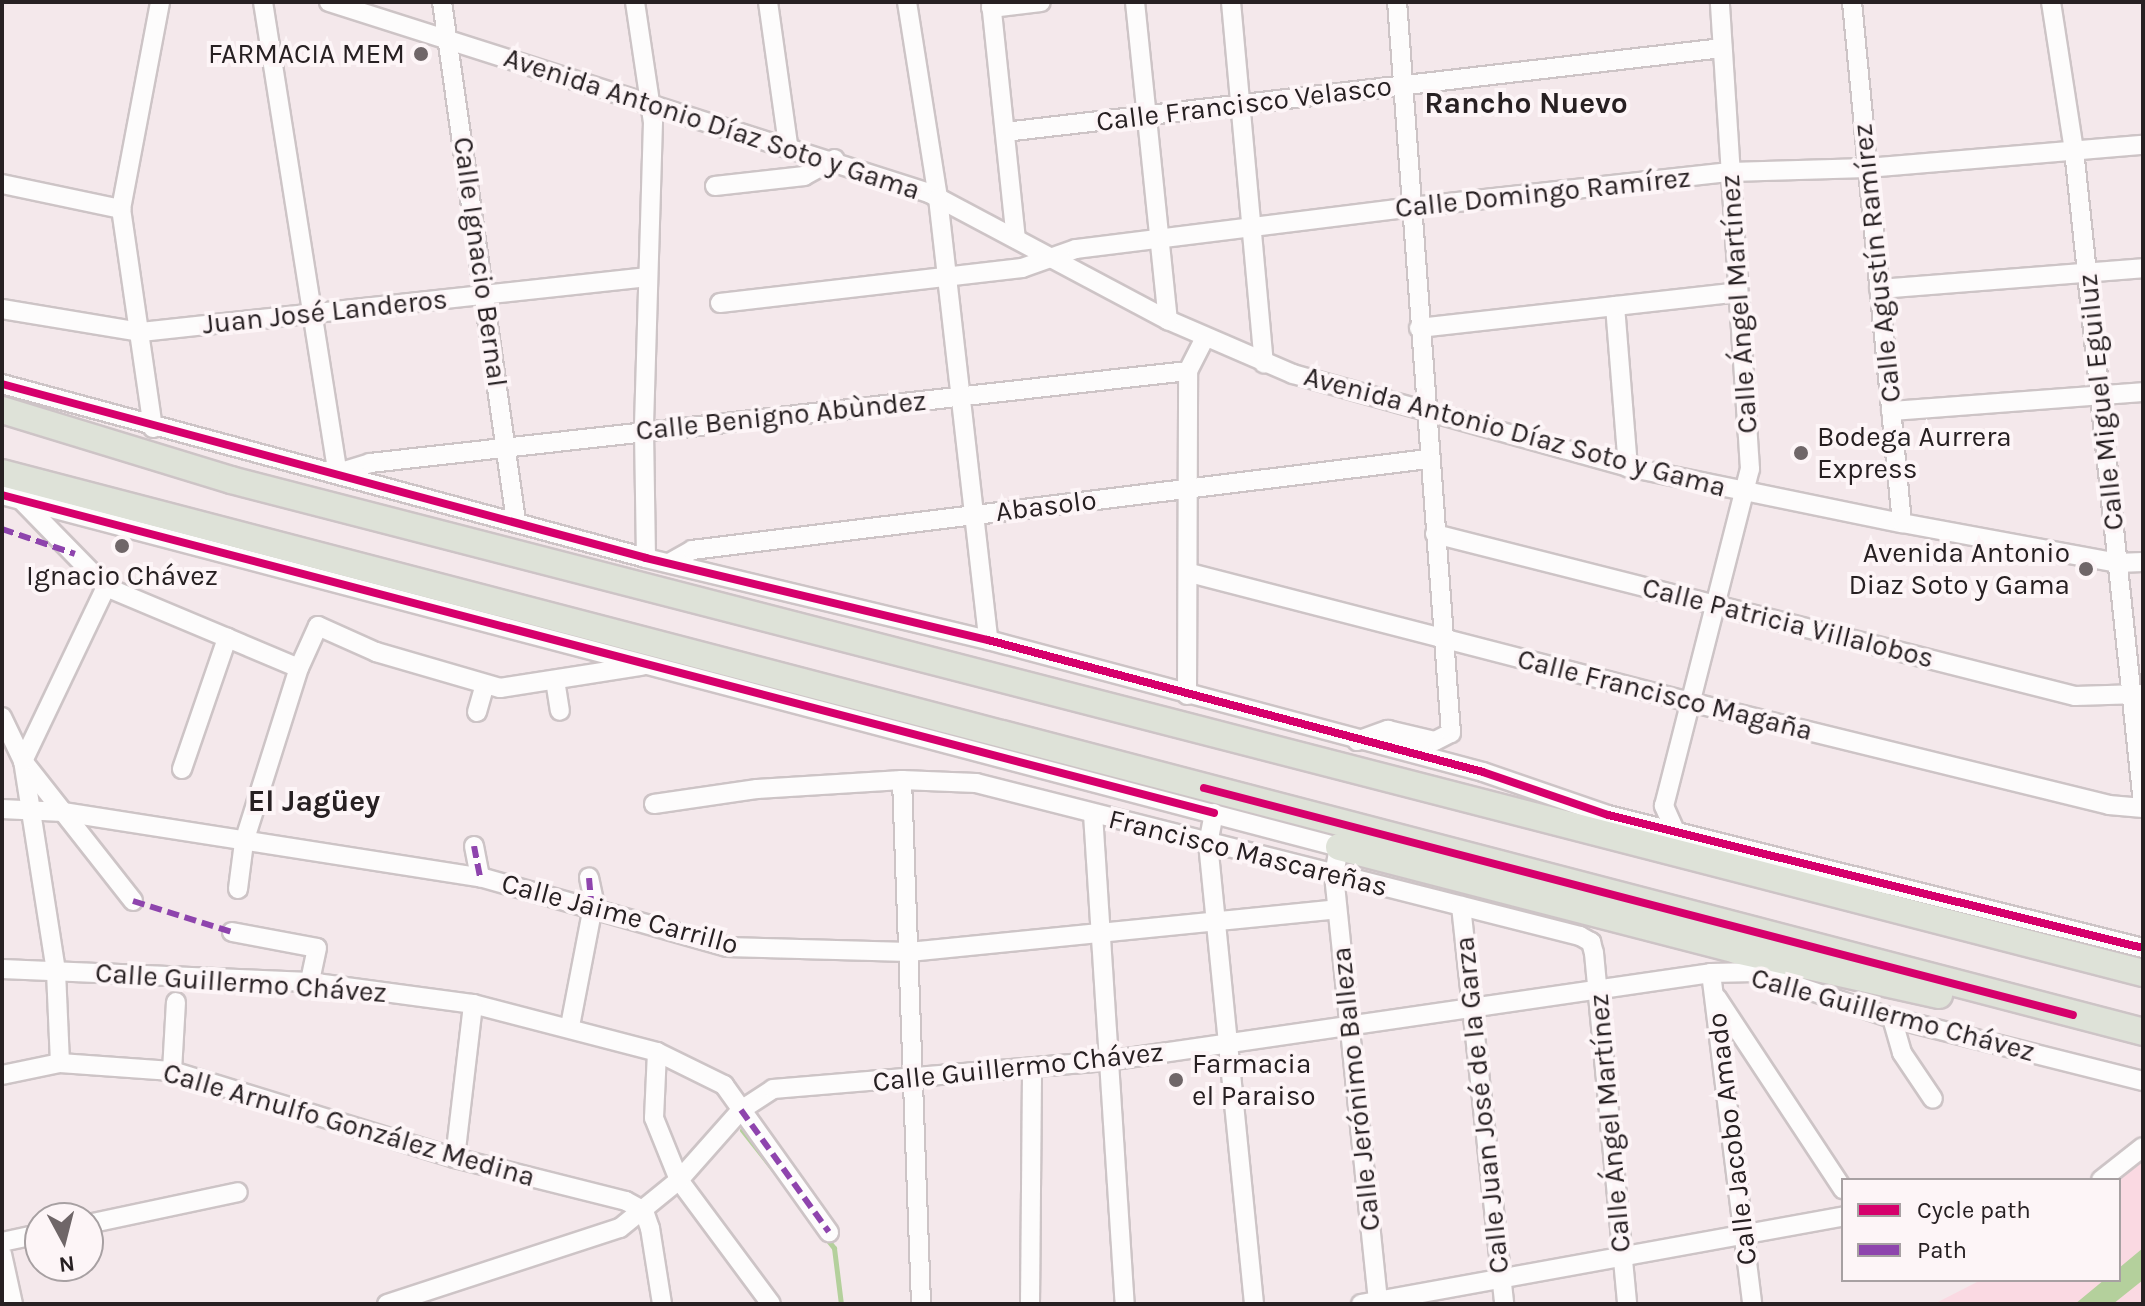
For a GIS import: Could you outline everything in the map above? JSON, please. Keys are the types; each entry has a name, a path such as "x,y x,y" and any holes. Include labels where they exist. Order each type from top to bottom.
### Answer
{"highway":[{"path":"2,410 231,480 2143,973"},
{"path":"2,473 2143,1032"},
{"path":"1339,847 1884,986 2073,1015"},
{"path":"1923,896 1966,927 2019,921"}],"street":[{"path":"153,428 121,209 160,2"},
{"path":"263,2 338,473"},
{"name":"Avenida Antonio Díaz Soto y Gama","path":"329,2 835,159 938,198 1205,338 1264,363 1424,414 1628,467 1744,492 2117,563 2143,562"},
{"name":"Calle Ignacio Bernal","path":"442,2 508,447 516,521"},
{"path":"635,2 650,103 644,431 646,558"},
{"path":"768,2 788,145"},
{"path":"907,2 938,198 963,396 988,640"},
{"path":"1016,239 991,5 1041,2"},
{"path":"1135,2 1168,320"},
{"path":"1231,2 1264,363"},
{"path":"1357,741 1388,730 1435,741 1450,735 1424,414 1397,2"},
{"name":"Calle Ángel Martínez","path":"1676,833 1664,806 1750,469 1720,2"},
{"name":"Calle Agustín Ramírez","path":"1852,2 1902,523"},
{"name":"Calle Miguel Eguiluz","path":"2051,2 2074,150 2117,563 2137,694 2143,806"},
{"name":"Calle Francisco Velasco","path":"1005,132 1722,48"},
{"name":"Calle Domingo Ramírez","path":"720,303 1022,268 1076,249 1412,207 1730,172 1867,168 2143,145"},
{"path":"715,186 804,176 835,159"},
{"path":"2,184 121,209"},
{"path":"1879,289 2143,268"},
{"name":"Juan José Landeros","path":"2,309 141,332 648,277"},
{"path":"1419,328 1738,292"},
{"path":"1615,306 1628,467"},
{"path":"1187,695 1190,573 1188,371 1205,338"},
{"name":"Calle Benigno Abùndez","path":"338,473 370,463 1188,371"},
{"path":"2,384 153,428 338,473 646,558 988,640 1357,741 1483,772 1676,833 2019,921 2143,948"},
{"path":"1891,411 2143,392"},
{"name":"Abasolo","path":"669,563 692,550 1428,459"},
{"path":"2,495 1339,847"},
{"path":"21,500 106,587 299,668"},
{"name":"Calle Patricia Villalobos","path":"1435,534 2075,696 2137,694"},
{"name":"Calle Francisco Magaña","path":"1190,573 1690,702 2109,805 2143,806"},
{"path":"60,1063 56,971 23,761 106,587"},
{"path":"238,889 244,842 299,668 318,626 376,652 485,684 513,688 655,665"},
{"path":"182,769 227,638"},
{"path":"555,680 560,711"},
{"path":"806,683 862,722"},
{"path":"477,712 485,684"},
{"path":"2,717 23,761 133,901"},
{"path":"902,780 909,952 909,1080 921,1304"},
{"name":"Francisco Mascareñas","path":"654,804 757,789 902,780 976,783 1591,942"},
{"name":"Calle Jaime Carrillo","path":"2,809 63,812 480,877 727,947 909,952 1337,909"},
{"path":"1214,813 1208,843 1254,1304"},
{"path":"1093,814 1125,1304"},
{"path":"474,846 480,877"},
{"name":"Calle Jerónimo Balleza","path":"1339,847 1334,875 1350,1027 1372,1303"},
{"path":"570,1026 592,911 589,878"},
{"name":"Calle Juan José de la Garza","path":"1461,906 1504,1304"},
{"path":"232,932 317,948 310,982"},
{"name":"Calle Ángel Martínez","path":"1591,942 1627,1304"},
{"name":"Calle Guillermo Chávez","path":"2,969 310,982 473,1004 570,1026 657,1052 724,1085 829,1232"},
{"name":"Calle Guillermo Chávez","path":"741,1110 773,1089 1032,1070 1227,1045 1711,973 1755,972 1892,1018 2143,1081"},
{"name":"Calle Jacobo Amado","path":"1711,973 1752,1304"},
{"path":"1714,994 1841,1186"},
{"path":"172,1071 176,1002"},
{"path":"455,1158 473,1004"},
{"path":"1892,1018 1902,1053 1933,1099"},
{"path":"657,1052 654,1118 679,1180 771,1304"},
{"name":"Calle Arnulfo González Medina","path":"2,1075 60,1063 172,1071 455,1158 626,1201 644,1211"},
{"path":"1030,1304 1032,1070"},
{"path":"387,1304 620,1228 679,1180 741,1110"},
{"path":"2104,1178 2143,1147"},
{"path":"104,1221 238,1192"},
{"path":"644,1211 662,1304"},
{"path":"1372,1303 1500,1282 1841,1216"},
{"path":"2,1242 24,1237"},
{"path":"2,1254 13,1304"},
{"path":"452,1285 455,1304"}],"shaded area":[{"path":"2143,1150 2143,1263 2121,1282 2121,1178 2117,1178"},
{"path":"2143,1248 2143,1280 2113,1304 2075,1304 2102,1282 2121,1282 2121,1266"},
{"path":"2143,1268 2143,1304 2100,1304"},
{"path":"1977,1282 2121,1282 2095,1304 1934,1304"}],"waterway":[{"path":"742,1130 786,1186"},
{"path":"826,1238 834,1248 841,1304"}],"marked path":[{"path":"2,529 75,554"},
{"path":"474,846 480,877"},
{"path":"589,878 592,911"},
{"path":"133,901 232,932"},
{"path":"741,1110 829,1232"}],"cycle path":[{"path":"2,384 646,558 988,640 1483,772 1608,815 2143,948"},
{"path":"2,495 1214,813"},
{"path":"1204,788 2073,1015"}],"place":[{"name":"FARMACIA MEM","path":"421,54"},
{"name":"Bodega Aurrera Express","path":"1801,453"},
{"name":"Ignacio Chávez","path":"122,546"},
{"name":"Avenida Antonio Diaz Soto y Gama","path":"2086,569"},
{"name":"Farmacia el Paraiso","path":"1176,1080"}],"district":[{"name":"Rancho Nuevo","path":"1526,103"},
{"name":"El Jagüey","path":"314,801"}]}
